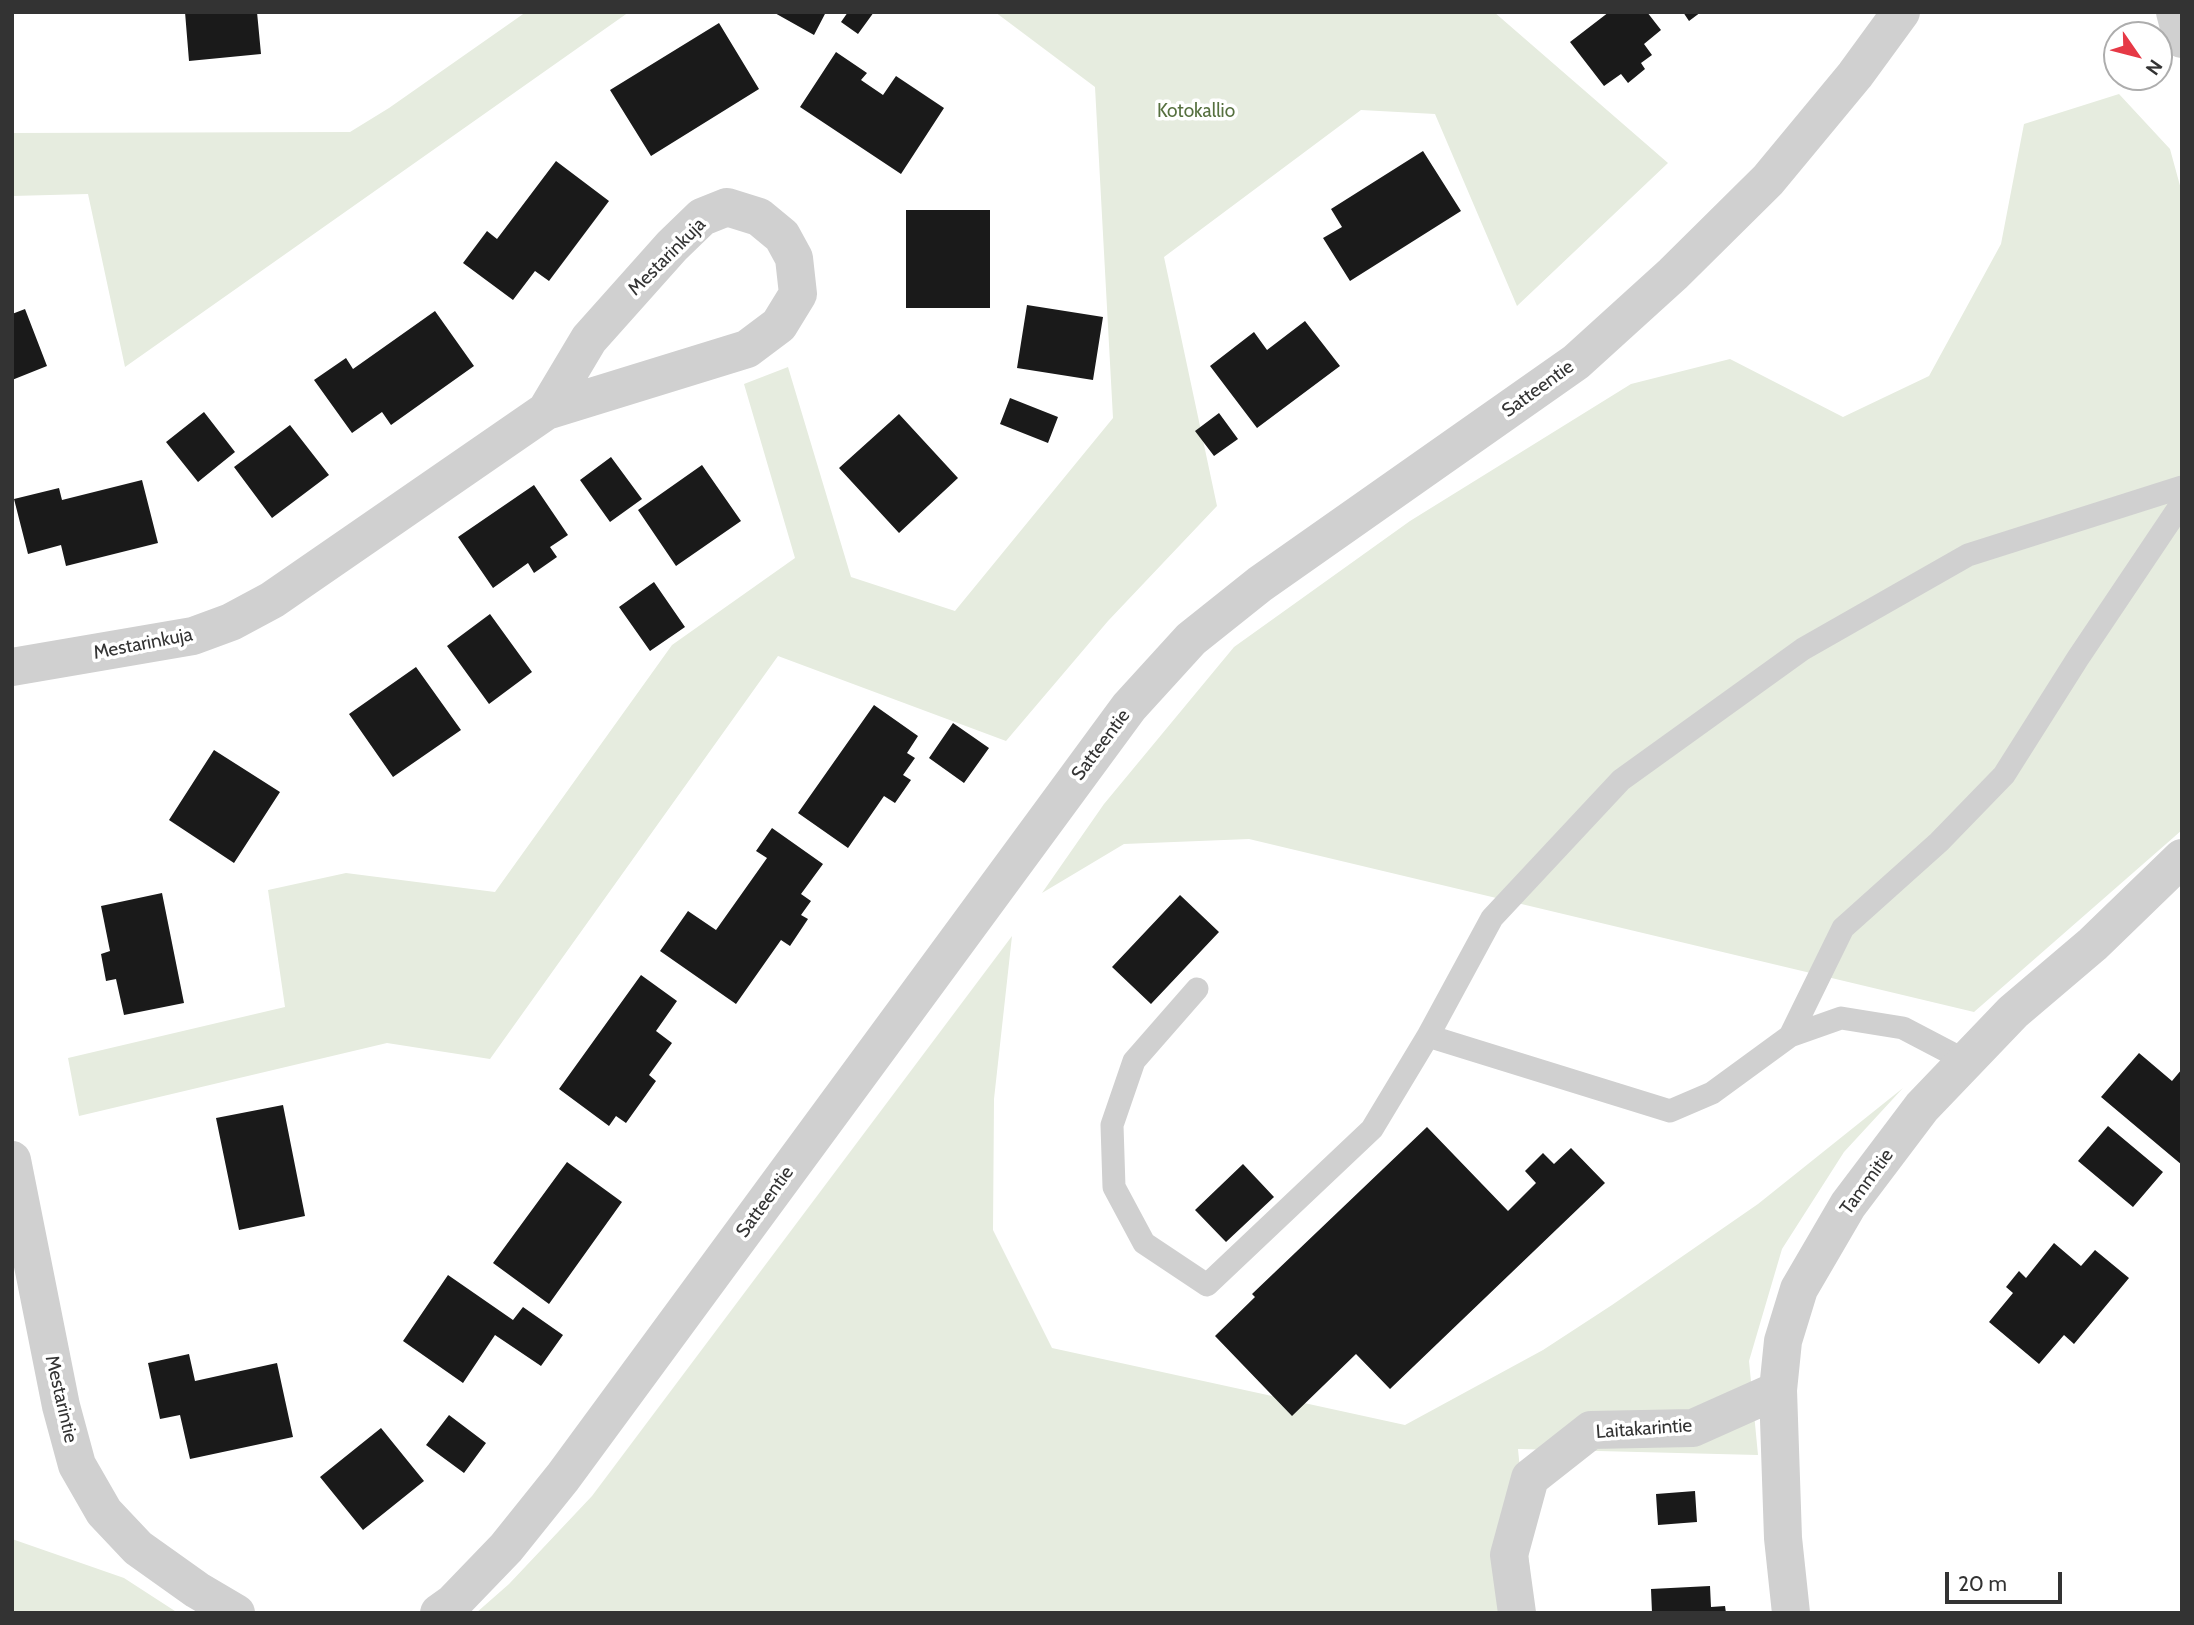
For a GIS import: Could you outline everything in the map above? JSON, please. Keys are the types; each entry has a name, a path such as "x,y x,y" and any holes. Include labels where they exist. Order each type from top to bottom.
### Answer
{"street":[{"name":"Satteentie","path":"439,1613 453,1603 506,1548 563,1477 1129,707 1191,639 1260,584 1586,354 1673,274 1768,180 1855,75 1901,12"},
{"path":"2175,12 2182,39"},
{"name":"Mestarinkuja","path":"12,667 193,636 231,622 272,600 545,411 747,349 779,325 798,293 794,258 782,236 759,217 727,207 702,217 672,246 589,339 545,411"},
{"name":"Tammitie","path":"1791,1613 1783,1538 1778,1390 1783,1341 1799,1289 1848,1205 1923,1107 2013,1012 2093,944 2182,858"},
{"name":"Mestarintie","path":"12,1160 61,1406 77,1465 104,1512 138,1548 197,1590 236,1613"},
{"name":"Laitakarintie","path":"1517,1613 1509,1555 1530,1478 1591,1430 1693,1428 1778,1390"}],"lane":[{"path":"1197,989 1134,1061 1112,1125 1112,1138 1114,1187 1144,1243 1207,1284 1372,1129 1428,1036 1492,918 1633,771 1803,649 1968,555 2182,487"},
{"path":"1790,1036 1843,928 1939,842 2004,775 2078,658 2182,503"},
{"path":"1428,1036 1671,1111 1712,1093 1790,1036 1842,1018 1903,1028 1966,1061"}],"green space":[{"path":"526,12 629,12 125,367 88,194 12,196 12,133 350,132 389,108"},
{"name":"Kotokallio","path":"995,12 1494,12 1668,163 1517,306 1435,114 1361,110 1164,257 1217,506 1108,621 1006,741 778,656 490,1059 387,1043 79,1116 68,1058 285,1007 268,890 346,873 495,892 672,645 795,558 744,384 788,367 851,577 955,611 1113,418 1095,87"},
{"path":"2119,94 2170,149 2182,193 2182,830 1974,1012 1249,839 1124,844 1042,893 1104,804 1234,647 1410,521 1631,384 1730,359 1843,417 1929,376 2001,244 2024,124"},
{"path":"1012,936 994,1099 993,1230 1052,1348 1405,1425 1543,1350 1612,1305 1758,1204 1903,1088 1844,1152 1782,1249 1749,1361 1758,1455 1518,1449 1534,1613 476,1613 509,1584 592,1496"},
{"path":"12,1539 124,1578 178,1613 12,1613"}],"building":[{"path":"185,12 257,12 261,54 189,61"},
{"path":"773,12 826,12 814,35"},
{"path":"848,12 874,12 858,34 841,22"},
{"path":"1609,12 1647,12 1661,30 1644,44 1652,55 1641,63 1645,69 1628,83 1621,74 1604,86 1570,42"},
{"path":"1683,12 1701,12 1689,21"},
{"path":"719,23 759,89 651,156 610,90"},
{"path":"836,52 867,73 861,80 883,95 896,76 944,108 901,174 800,107"},
{"path":"1423,151 1461,211 1350,281 1323,238 1342,227 1331,209"},
{"path":"556,161 609,201 549,281 535,271 513,300 463,263 487,231 497,239"},
{"path":"906,210 990,210 990,308 906,308"},
{"path":"1027,305 1103,317 1093,380 1017,368"},
{"path":"25,309 47,366 12,380 12,314"},
{"path":"435,311 474,366 391,425 382,412 352,433 314,380 346,358 353,369"},
{"path":"1305,321 1340,366 1257,428 1210,366 1254,332 1267,350"},
{"path":"1010,398 1058,417 1048,443 1000,424"},
{"path":"204,412 235,452 198,482 166,442"},
{"path":"1219,413 1238,439 1214,456 1195,431"},
{"path":"899,414 958,478 899,533 839,468"},
{"path":"290,425 329,475 272,518 234,467"},
{"path":"611,457 642,499 610,522 580,480"},
{"path":"702,465 741,521 676,566 638,510"},
{"path":"142,480 158,543 66,566 61,545 28,554 14,499 59,488 62,500"},
{"path":"534,485 568,535 550,547 557,557 534,573 528,563 493,588 458,537"},
{"path":"654,582 685,627 650,651 619,607"},
{"path":"490,614 532,672 489,704 447,646"},
{"path":"416,667 461,730 393,777 349,714"},
{"path":"874,705 918,736 907,753 915,758 903,775 911,780 895,803 884,796 848,848 798,813"},
{"path":"953,723 989,748 964,783 929,758"},
{"path":"214,750 280,792 234,863 169,820"},
{"path":"772,828 823,864 801,894 811,901 801,915 808,919 790,946 781,940 736,1004 660,951 688,911 716,930 767,858 756,851"},
{"path":"162,893 184,1003 124,1015 116,979 106,981 101,954 110,951 101,906"},
{"path":"1180,895 1219,932 1151,1004 1112,967"},
{"path":"641,975 677,1001 656,1031 672,1043 649,1075 656,1081 626,1123 616,1116 609,1126 559,1089"},
{"path":"2139,1053 2172,1081 2182,1069 2182,1165 2101,1097"},
{"path":"283,1105 305,1216 239,1230 216,1118"},
{"path":"2108,1126 2163,1172 2133,1207 2078,1161"},
{"path":"1427,1127 1508,1211 1536,1183 1525,1171 1543,1153 1554,1164 1571,1148 1605,1183 1390,1389 1356,1354 1292,1416 1215,1336 1255,1297 1252,1294"},
{"path":"567,1162 622,1202 549,1304 493,1263"},
{"path":"1243,1164 1274,1197 1226,1242 1195,1210"},
{"path":"2054,1243 2081,1266 2095,1250 2129,1278 2074,1344 2064,1335 2039,1364 1989,1322 2013,1293 2006,1287 2019,1271 2026,1278"},
{"path":"448,1275 513,1320 523,1307 563,1335 541,1366 495,1335 463,1383 403,1341"},
{"path":"189,1354 195,1381 277,1363 293,1437 190,1459 180,1415 160,1419 148,1363"},
{"path":"449,1415 486,1443 464,1473 426,1445"},
{"path":"381,1428 424,1481 363,1530 320,1477"},
{"path":"1695,1491 1697,1522 1658,1525 1656,1494"},
{"path":"1710,1586 1711,1607 1725,1606 1726,1613 1652,1613 1651,1589"}]}
